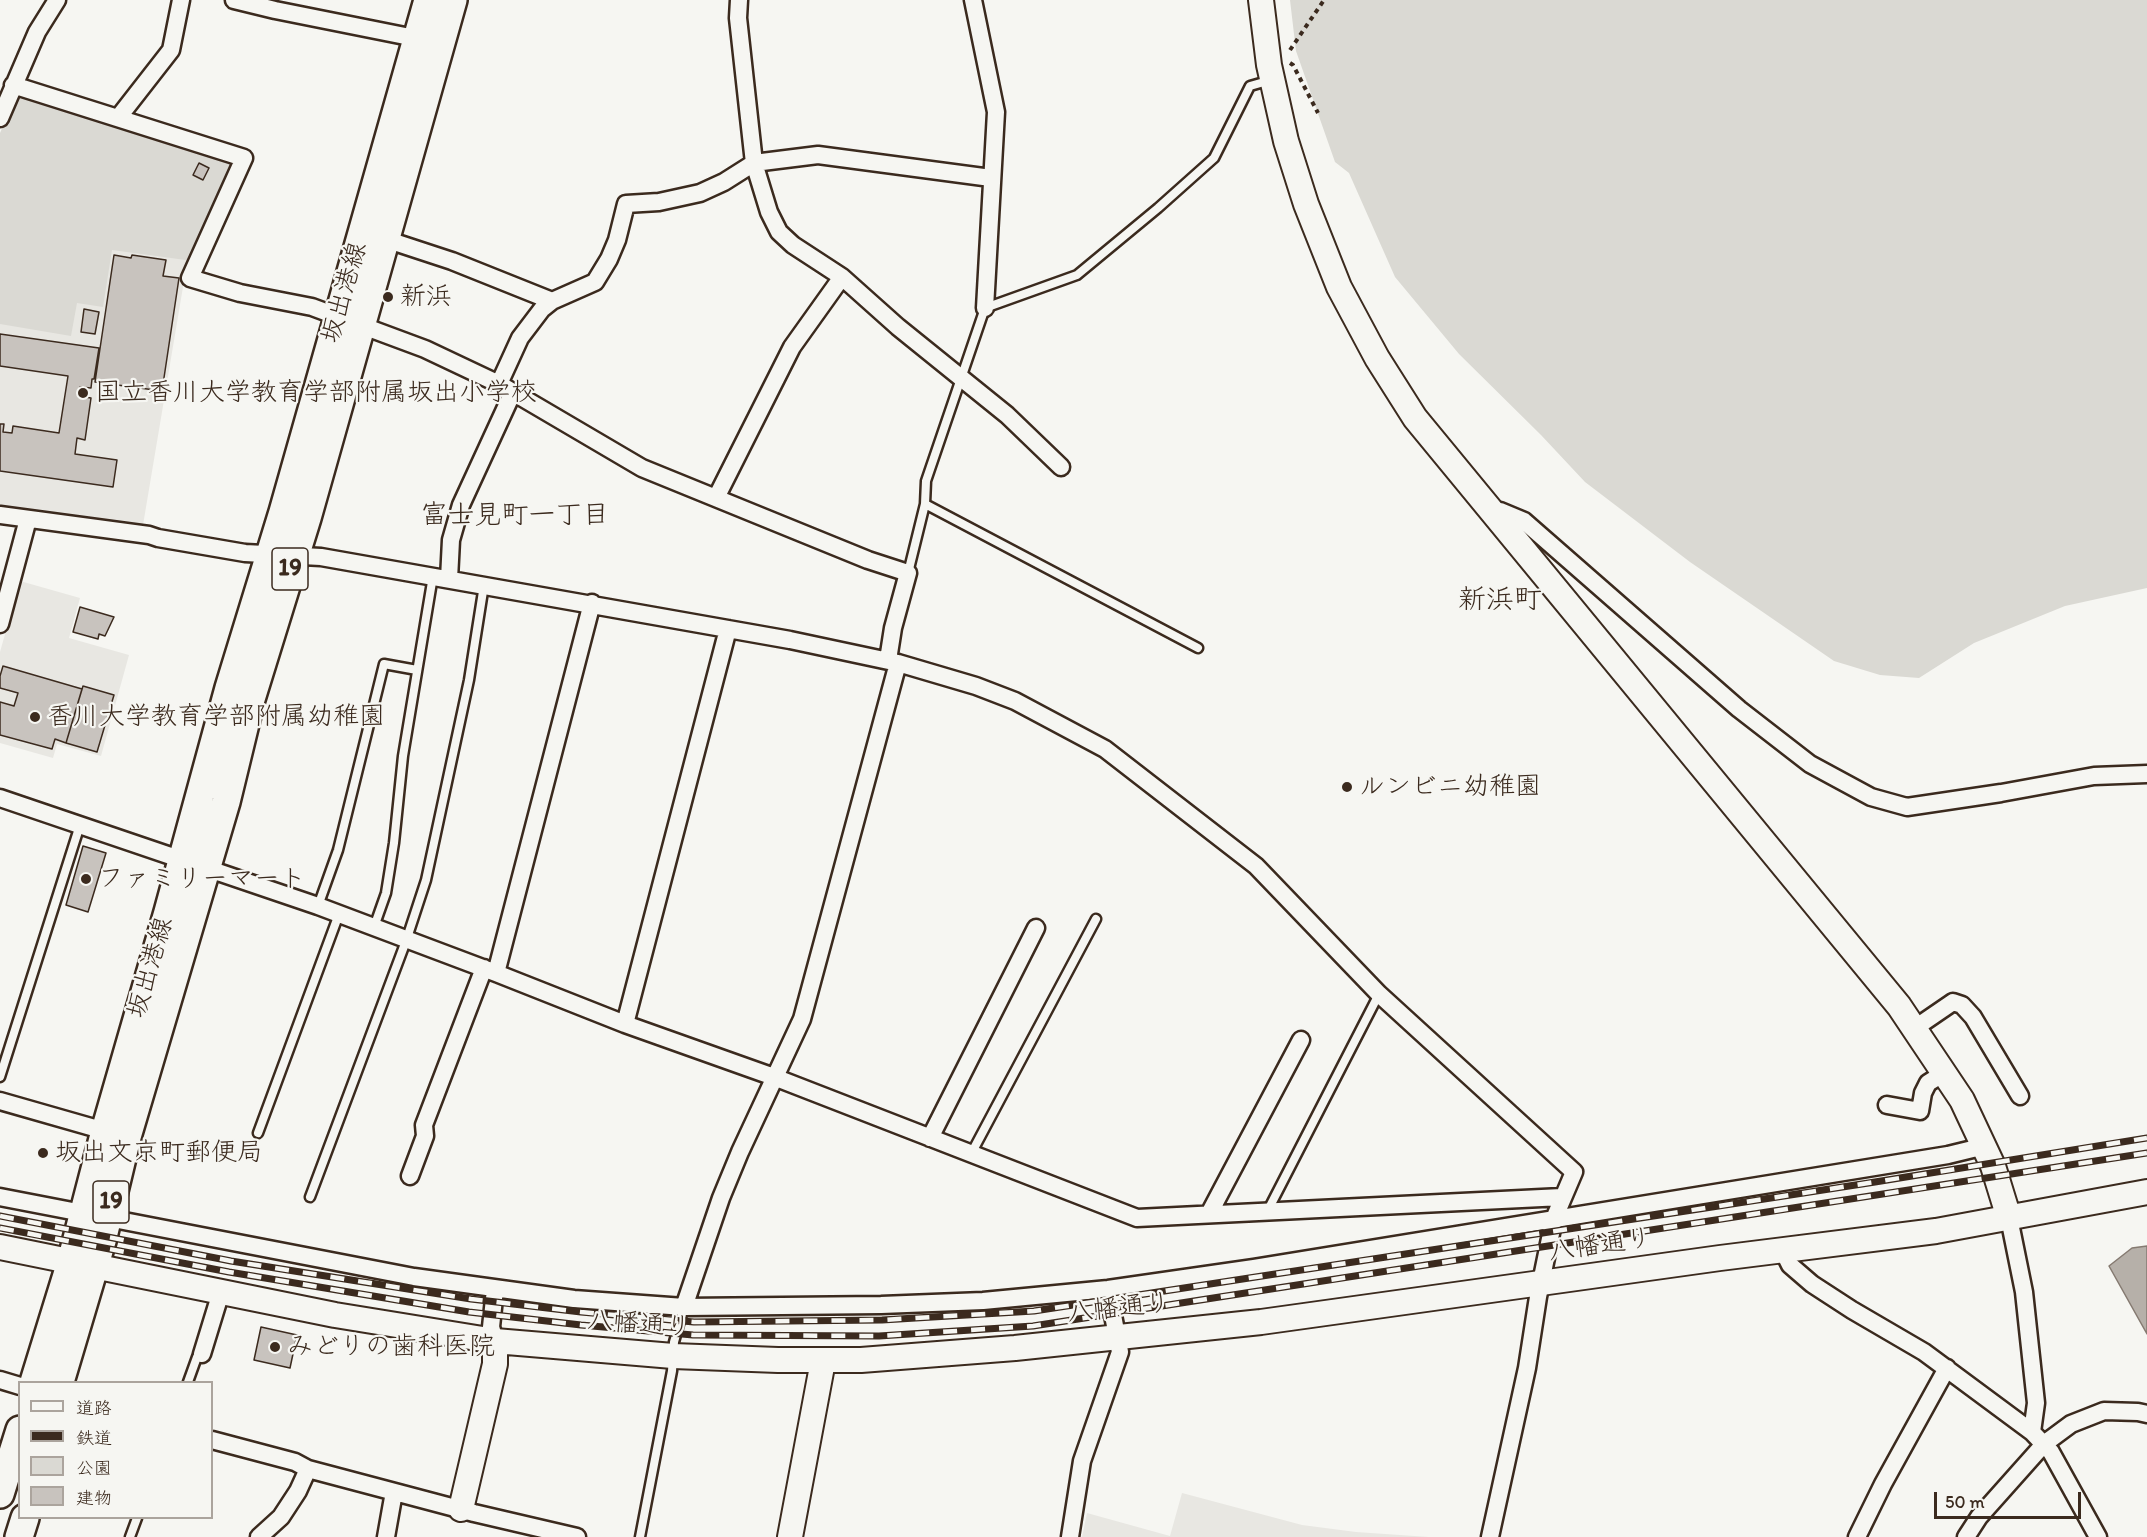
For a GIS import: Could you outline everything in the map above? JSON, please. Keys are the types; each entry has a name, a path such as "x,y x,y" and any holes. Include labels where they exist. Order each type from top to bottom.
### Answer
{"main road":[{"name":"坂出港線","path":"349,321 385,239 429,40 428,0"},
{"name":"坂出港線","path":"60,1381 83,1264 116,1134 199,896 194,864 226,802 251,699 292,555 307,518 349,321 429,40 453,0"},
{"name":"坂出港線","path":"35,1381 83,1264"},
{"path":"0,1494 18,1436"},
{"path":"19,1537 25,1519"}],"street":[{"path":"0,118 37,32 57,0"},
{"path":"118,118 171,50 181,0"},
{"path":"234,0 429,40"},
{"path":"739,0 738,18 754,163 769,213 779,232 793,245 842,277 898,327 1007,415 1060,467"},
{"path":"973,0 996,112 985,308"},
{"path":"1261,0 1277,71 1287,141 1306,204 1339,287 1377,358 1415,418 1899,1006 1962,1100 2001,1185 2009,1218 2024,1292 2038,1438"},
{"path":"13,85 244,158 190,278 240,293 312,307 425,349 506,388 642,468 868,560 908,573 893,628 893,661 805,1008 721,1198 684,1307"},
{"path":"441,577 461,505 506,388 520,338 542,309 552,301 595,282 617,240 626,204 659,202 700,193 724,182 754,163 818,155 991,178"},
{"path":"385,239 452,261 552,301"},
{"path":"716,498 792,347 842,277"},
{"path":"1492,513 1500,511 1524,521 1739,709 1810,764 1871,797 1907,807 2094,776 2147,774"},
{"path":"0,515 149,535 245,553 292,555 441,577 592,603 893,661 976,686 1015,701 1105,749 1256,866 1379,993 1575,1172 1554,1219 1527,1368 1490,1537"},
{"path":"0,624 28,519"},
{"path":"410,1176 425,1136 424,1125 490,971 592,603"},
{"path":"625,1024 728,629"},
{"path":"0,798 318,906 625,1024 774,1077 1137,1218 1562,1197"},
{"path":"930,1138 1036,928"},
{"path":"1915,1029 1953,1002 1962,1005 1973,1017 2020,1096"},
{"path":"1209,1214 1301,1040"},
{"path":"1887,1105 1920,1112 1923,1092 1928,1083 1944,1073"},
{"path":"0,1101 116,1134"},
{"path":"0,1197 369,1269 573,1299 684,1307 881,1305 983,1301 1108,1288 1254,1268 1948,1155 1985,1146"},
{"name":"八幡通り","path":"0,1247 335,1315 495,1341 673,1356 823,1361 909,1357 1261,1322 1936,1231 2147,1192"},
{"path":"1783,1251 1790,1265 1812,1284 1924,1352 2038,1438 2051,1452 2098,1537"},
{"path":"1070,1537 1082,1461 1120,1352 1108,1288"},
{"path":"461,1509 495,1364 495,1341 491,1326 495,1289"},
{"path":"201,1354 221,1292"},
{"path":"790,1537 823,1361"},
{"path":"1857,1537 1882,1484 1947,1368"},
{"path":"0,1380 18,1385"},
{"path":"1966,1537 2038,1438 2104,1412 2147,1414"},
{"path":"213,1440 394,1492 577,1537"},
{"path":"259,1537 281,1517 298,1491 308,1469"},
{"path":"386,1537 394,1492"}],"lane":[{"path":"908,573 925,504 926,481 985,308 1077,275 1214,158 1250,86 1277,71"},
{"path":"925,504 1198,648"},
{"path":"374,928 386,893 391,863 403,756 417,670 441,577"},
{"path":"310,1197 406,941 426,880 469,680 484,585"},
{"path":"318,906 338,850 384,664 417,670"},
{"path":"0,1077 80,825"},
{"path":"258,1132 339,914"},
{"path":"971,1154 1096,919"},
{"path":"1267,1212 1379,993"},
{"path":"640,1537 661,1433 674,1342 684,1307"},
{"path":"189,1381 197,1357 201,1354"},
{"path":"130,1537 137,1519"}],"path":[{"path":"1287,54 1323,0"},
{"path":"1277,71 1288,62 1293,64 1318,113"}],"shaded area":[{"name":"国立香川大学教育学部附属坂出小学校","path":"0,133 232,160 184,281 143,525 0,506"},
{"path":"20,581 80,598 69,638 129,655 101,756 57,744 53,758 0,743 0,652"},
{"path":"2147,1246 2147,1334 2109,1266 2132,1248"},
{"path":"1182,1493 1302,1525 1356,1532 1429,1537 1082,1537 1087,1513 1170,1536"}],"green space":[{"path":"1290,0 2147,0 2147,588 2065,606 1974,643 1919,678 1880,675 1834,661 1690,562 1585,482 1459,354 1395,277 1349,173 1335,162 1296,51"},
{"path":"22,94 232,160 236,165 193,261 112,250 103,307 77,303 71,336 0,324 0,133 16,96"}],"building":[{"path":"199,163 209,168 203,180 193,175"},
{"path":"114,255 166,260 163,276 179,278 162,391 95,382"},
{"path":"84,309 99,312 95,334 81,332"},
{"path":"0,334 99,348 91,388 80,387 79,396 91,398 85,440 77,438 75,454 117,460 113,487 0,471 0,424 4,424 3,432 12,433 13,426 59,433 68,376 0,366"},
{"path":"80,607 114,617 105,636 99,634 98,639 73,632"},
{"path":"3,666 82,689 66,743 55,739 52,749 0,735 0,702 14,706 18,693 0,688"},
{"path":"83,686 114,695 97,752 66,743"},
{"name":"ファミリーマート","path":"83,846 106,853 88,912 66,905"},
{"name":"みどりの歯科医院","path":"261,1327 297,1335 290,1368 254,1360"}],"railway":[{"path":"0,1216 231,1261 471,1299 581,1312 694,1322 882,1320 1034,1311 2147,1138"},
{"path":"0,1228 229,1272 469,1312 693,1335 879,1336 1033,1326 2147,1153"}],"place":[{"name":"新浜","path":"388,297"},
{"name":"国立香川大学教育学部附属坂出小学校","path":"83,393"},
{"name":"香川大学教育学部附属幼稚園","path":"35,717"},
{"name":"ルンビニ幼稚園","path":"1347,787"},
{"name":"ファミリーマート","path":"86,879"},
{"name":"坂出文京町郵便局","path":"43,1153"},
{"name":"みどりの歯科医院","path":"275,1347"}],"district":[{"name":"富士見町一丁目","path":"515,516"},
{"name":"新浜町","path":"1500,601"}]}
